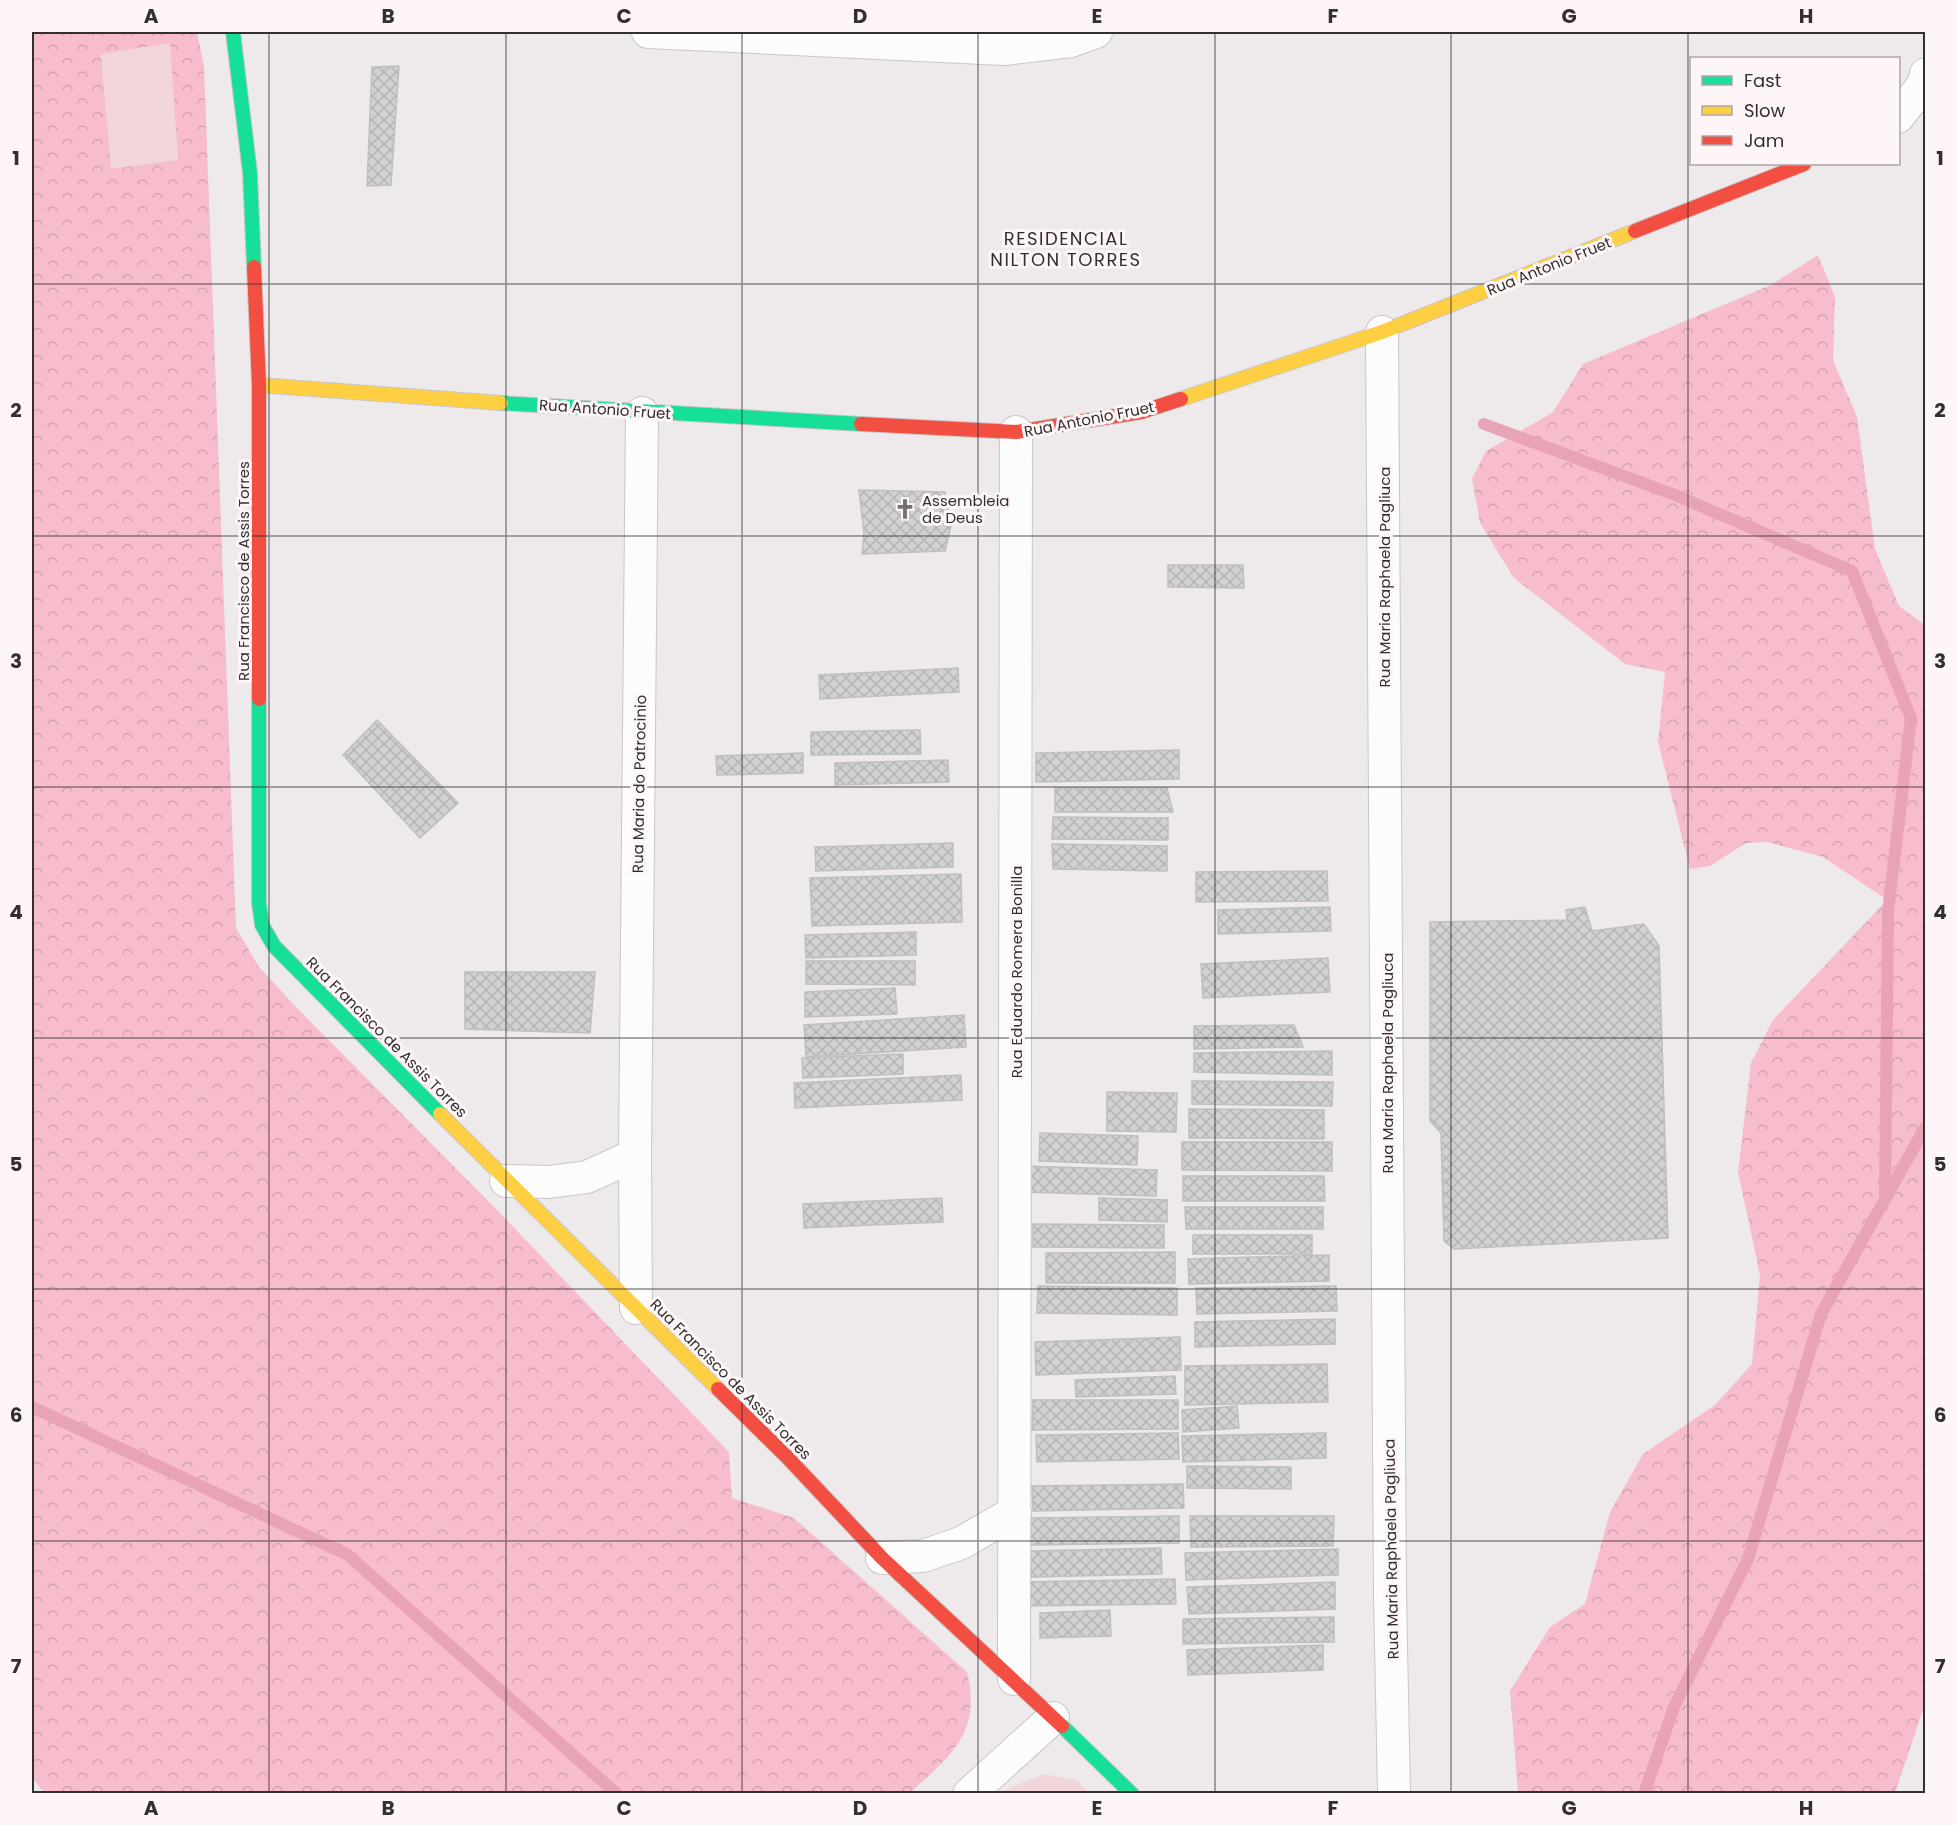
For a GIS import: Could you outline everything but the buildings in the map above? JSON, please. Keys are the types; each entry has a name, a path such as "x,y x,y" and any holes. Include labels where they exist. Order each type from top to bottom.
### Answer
{"street":[{"name":"Rua Francisco de Assis Torres","path":"233,32 250,172 259,385 259,903 262,925 274,946 506,1181 787,1457 882,1558 1014,1678 1132,1794"},
{"path":"648,32 1004,49 1071,41 1096,32"},
{"path":"1900,116 1923,85 1926,74"},
{"name":"Rua Antonio Fruet","path":"259,385 642,412 1016,432 1141,412 1383,333 1802,165"},
{"name":"Rua Maria Raphaela Pagliuca","path":"1383,333 1390,1582 1394,1794"},
{"name":"Rua Maria do Patrocinio","path":"636,1308 635,1155 642,412"},
{"name":"Rua Eduardo Romera Bonilla","path":"1014,1678 1016,432"},
{"path":"506,1181 549,1182 587,1177 635,1155"},
{"path":"882,1558 923,1556 961,1543 1015,1512"},
{"path":"969,1794 1053,1718"}],"green space":[{"path":"32,32 197,32 204,66 236,928 259,967 298,1009 498,1211 729,1452 732,1498 794,1518 967,1672 971,1693 970,1711 960,1741 938,1767 910,1793 46,1794 32,1778"},
{"path":"1818,255 1835,297 1833,360 1857,417 1875,549 1899,606 1925,625 1925,1704 1895,1793 1518,1793 1510,1691 1550,1627 1585,1604 1610,1512 1643,1454 1715,1405 1752,1364 1760,1275 1738,1172 1751,1063 1773,1020 1887,900 1823,857 1767,842 1746,843 1710,866 1690,869 1658,742 1665,672 1625,664 1514,578 1480,523 1472,479 1486,451 1553,412 1583,364 1771,285"}],"shaded area":[{"path":"170,43 178,160 111,169 101,54"},
{"path":"1045,1774 1076,1780 1090,1793 1001,1793"}],"waterway":[{"path":"1484,424 1675,495 1852,571 1911,718 1888,912 1885,1200"},
{"path":"1644,1794 1674,1707 1748,1559 1821,1314 1926,1126"},
{"path":"32,1407 348,1555 617,1794"}],"traffic: fast":[{"path":"233,32 250,173 254,267"},
{"path":"501,403 861,424"},
{"path":"259,699 259,903 262,925 274,946 440,1114"},
{"path":"1062,1726 1132,1794"}],"traffic: slow":[{"path":"1181,399 1382,332 1635,231"},
{"path":"259,385 501,403"},
{"path":"440,1114 718,1389"}],"traffic: jam":[{"path":"1635,231 1801,165"},
{"path":"254,267 259,385 259,699"},
{"path":"861,424 1016,432 1141,412 1181,399"},
{"path":"718,1389 787,1457 882,1558 1062,1726"}],"place":[{"name":"Assembleia de Deus","path":"905,509"}],"district":[{"name":"RESIDENCIAL NILTON TORRES","path":"1066,248"}]}
